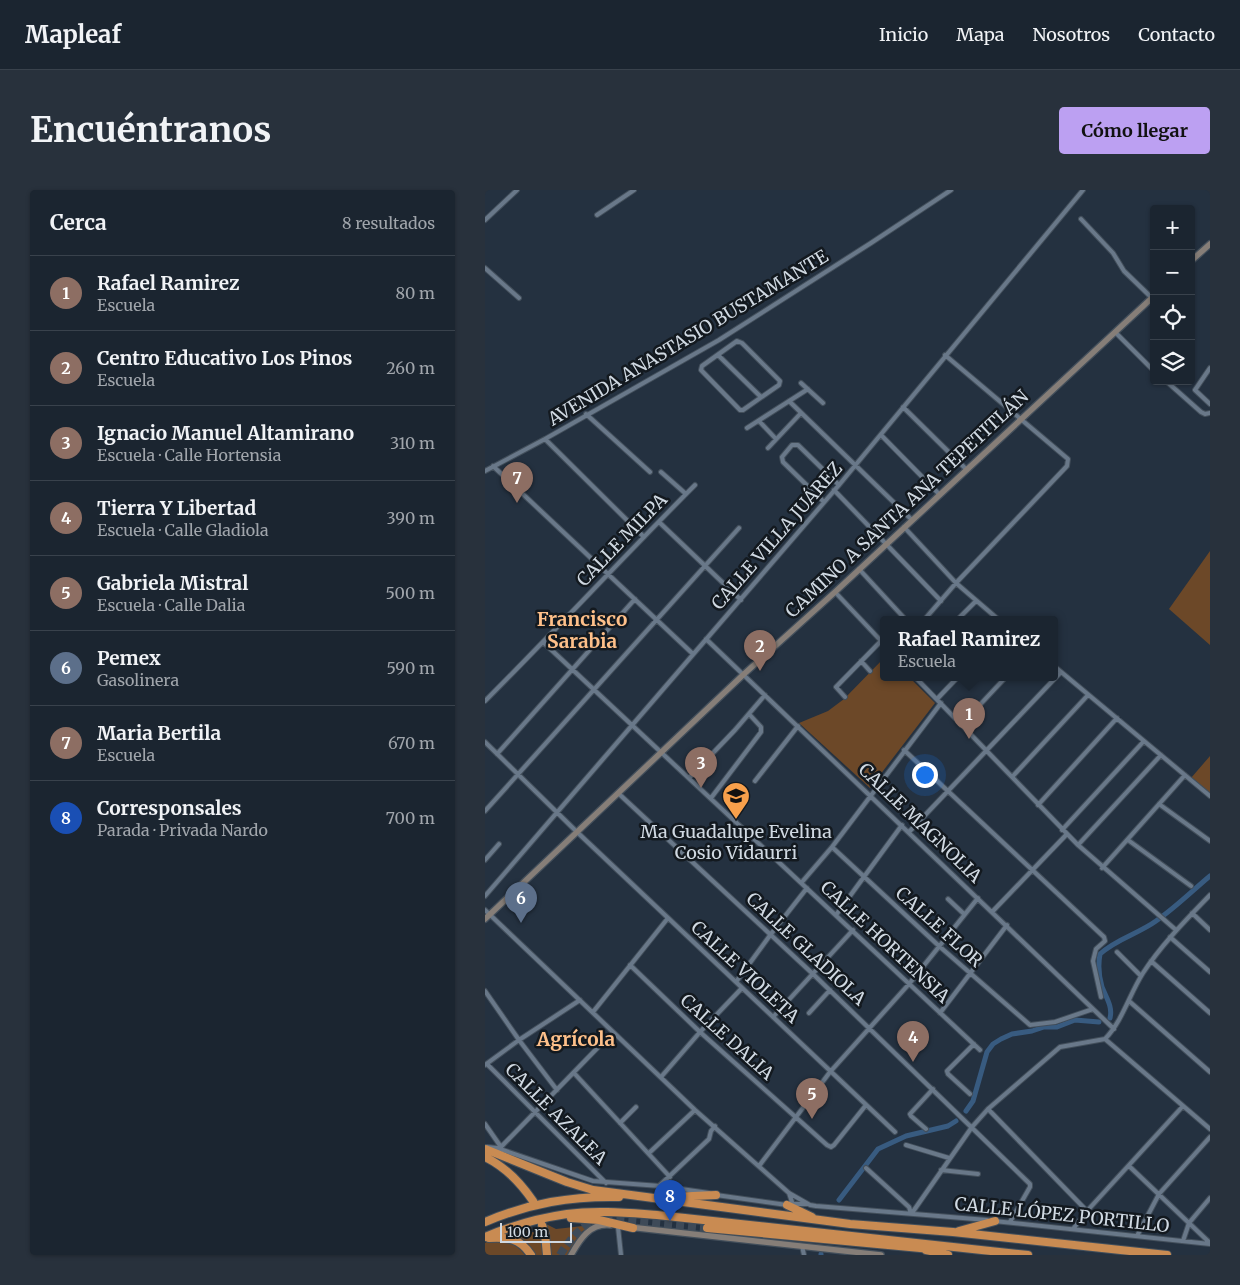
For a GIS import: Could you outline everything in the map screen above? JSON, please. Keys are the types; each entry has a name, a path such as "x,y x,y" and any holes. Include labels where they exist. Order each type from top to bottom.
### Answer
{"highway":[{"path":"485,1148 593,1190 850,1224 953,1232 1167,1255"},
{"path":"485,1157 499,1164 514,1176 533,1201"},
{"path":"485,1222 508,1212 537,1204 574,1198 656,1199 667,1196 697,1197 716,1195"},
{"path":"789,1204 819,1220"},
{"path":"485,1237 509,1227 556,1216 590,1213 657,1215 1028,1255"},
{"path":"556,1216 599,1220 633,1228"},
{"path":"953,1232 995,1221"},
{"path":"543,1225 547,1255"},
{"path":"707,1228 920,1249 986,1254 998,1252"},
{"path":"485,1237 503,1237 516,1240 531,1255"},
{"path":"920,1249 948,1255"}],"street":[{"path":"485,220 517,190"},
{"path":"597,216 634,190"},
{"name":"AVENIDA ANASTASIO BUSTAMANTE","path":"485,471 719,340 951,190"},
{"name":"CALLE VILLA JUÁREZ","path":"485,896 631,724 741,600 839,485 1083,190"},
{"path":"1081,219 1113,253 1124,271 1151,295"},
{"path":"1195,257 1210,244"},
{"path":"485,268 519,298"},
{"name":"CAMINO A SANTA ANA TEPETITLÁN","path":"487,914 662,753 744,674 967,470 1020,418 1150,300"},
{"path":"1115,332 1150,367"},
{"path":"726,335 732,344"},
{"path":"719,340 726,348"},
{"path":"737,341 742,343 781,381 779,385 745,409 740,410 701,370 702,366 732,344 737,341"},
{"path":"718,355 761,397"},
{"path":"928,616 956,583 1068,464 1068,459 945,355"},
{"path":"1210,368 1195,390 1210,404"},
{"path":"801,384 823,403"},
{"path":"1170,385 1201,412 1205,414 1210,413"},
{"path":"747,428 808,389"},
{"path":"789,401 912,520"},
{"path":"903,407 967,470"},
{"path":"768,448 801,413"},
{"path":"586,414 650,472"},
{"path":"759,421 776,439"},
{"path":"881,434 940,495"},
{"path":"545,439 644,537"},
{"path":"824,502 783,462 782,457 792,445 798,445 839,485"},
{"path":"493,466 693,654"},
{"path":"661,472 686,494"},
{"name":"CALLE MILPA","path":"485,701 544,643 608,573 695,485"},
{"path":"834,490 941,601"},
{"path":"659,522 741,600"},
{"path":"904,527 956,583 994,616"},
{"path":"485,811 739,528"},
{"path":"859,569 902,616"},
{"path":"835,592 880,640"},
{"path":"497,754 635,599"},
{"path":"961,616 976,601"},
{"name":"CALLE MAGNOLIA","path":"706,639 1114,1029"},
{"name":"CALLE HORTENSIA","path":"544,643 980,1050"},
{"path":"845,697 837,687 880,644"},
{"path":"861,661 870,672"},
{"path":"1058,669 1210,796"},
{"path":"1058,675 1061,672"},
{"path":"920,681 1062,830 1102,868 1177,930"},
{"path":"937,699 954,681"},
{"path":"961,725 1002,681"},
{"path":"909,832 1053,681"},
{"path":"689,778 735,730 765,694"},
{"path":"1012,777 1088,695"},
{"path":"802,882 832,847 904,750 941,704"},
{"path":"711,798 761,732 761,727 749,714"},
{"path":"1038,804 1117,718"},
{"path":"755,781 798,726"},
{"path":"1062,830 1143,741"},
{"name":"CALLE VIOLETA","path":"485,742 577,832 895,1132"},
{"path":"904,750 1104,937 1105,941 1094,953 1093,961 1101,997"},
{"path":"1078,845 1161,755"},
{"path":"1102,868 1185,775"},
{"name":"CALLE GLADIOLA","path":"618,793 830,990 1030,1185 1010,1222"},
{"path":"1159,804 1210,841"},
{"path":"836,915 902,825"},
{"path":"992,912 1067,834"},
{"path":"1128,840 1191,886"},
{"path":"485,860 499,844"},
{"name":"CALLE FLOR","path":"832,847 969,973 1031,1025 1055,1022 1093,1009"},
{"path":"736,982 807,888"},
{"path":"865,1168 909,1207 912,1213 971,1127 988,1109 1060,1047 1105,1039 1114,1029 1141,976 1151,961 1170,937 1210,895"},
{"path":"759,1166 830,1072 909,984 978,898"},
{"path":"948,899 964,914"},
{"path":"1192,913 1210,930"},
{"path":"487,914 695,1110 789,1193 810,1204"},
{"path":"593,1012 668,918"},
{"path":"940,1013 1007,925"},
{"path":"773,1017 853,930"},
{"path":"1170,937 1210,972"},
{"path":"1117,952 1141,976"},
{"path":"1151,961 1210,1013"},
{"name":"CALLE DALIA","path":"630,965 700,1032 831,1147 866,1106"},
{"path":"661,1077 742,988"},
{"path":"809,1013 830,990"},
{"path":"485,992 557,1090"},
{"path":"486,1064 580,1000"},
{"path":"1129,1001 1210,1072"},
{"path":"485,1124 500,1148 613,1032"},
{"path":"1105,1039 1210,1129"},
{"path":"970,1094 947,1071 974,1044"},
{"name":"CALLE AZALEA","path":"486,1064 606,1183"},
{"path":"574,1073 670,1176"},
{"path":"926,1129 910,1114 933,1089"},
{"path":"620,1123 636,1106"},
{"path":"1073,1229 1087,1210 1183,1106"},
{"path":"988,1109 1087,1210"},
{"path":"649,1154 695,1110"},
{"path":"660,1186 709,1139 711,1130 715,1126"},
{"path":"1137,1236 1159,1194 1210,1137"},
{"path":"906,1145 949,1158"},
{"name":"CALLE LÓPEZ PORTILLO","path":"485,1148 500,1148 578,1177 606,1183 697,1190 756,1201 1010,1222 1210,1243"},
{"path":"1129,1166 1210,1243"},
{"path":"941,1170 978,1174"},
{"path":"789,1193 792,1200 789,1204"},
{"path":"1183,1241 1189,1223 1210,1198"},
{"path":"571,1255 582,1238 599,1225 803,1246 816,1250 881,1255"},
{"path":"618,1227 621,1255"},
{"path":"803,1246 804,1255"}],"shaded area":[{"path":"1210,551 1210,645 1169,609"},
{"path":"880,662 880,681 913,681 935,703 870,788 799,723 828,711 844,699"},
{"path":"1210,756 1210,794 1191,778"},
{"path":"546,1224 556,1229 592,1225 580,1233 567,1255 550,1255"},
{"path":"531,1226 532,1232 537,1233 540,1226 544,1255 534,1255 525,1243 508,1233"},
{"path":"490,1240 510,1243 518,1247 525,1255 485,1255 485,1243"}],"waterway":[{"path":"1110,1018 1110,1006 1100,979 1100,954 1113,944 1156,921 1210,876"},
{"path":"966,1111 973,1101 987,1052 993,1044 1012,1034 1044,1027 1057,1027 1075,1020 1099,1022"},
{"path":"839,1200 878,1149 906,1136 948,1126 956,1121"}],"tunnel":[{"path":"560,1255 577,1234 599,1218 707,1228"}],"place":[{"name":"Maria Bertila","path":"517,503"},
{"name":"Centro Educativo Los Pinos","path":"760,671"},
{"name":"Rafael Ramirez","path":"969,739"},
{"name":"Ignacio Manuel Altamirano","path":"701,788"},
{"name":"Ma Guadalupe Evelina Cosio Vidaurri","path":"736,820"},
{"name":"Pemex","path":"521,923"},
{"name":"Tierra Y Libertad","path":"913,1062"},
{"name":"Gabriela Mistral","path":"812,1119"},
{"name":"Corresponsales","path":"670,1221"}],"district":[{"name":"Francisco Sarabia","path":"582,630"},
{"name":"Agrícola","path":"576,1039"}]}
